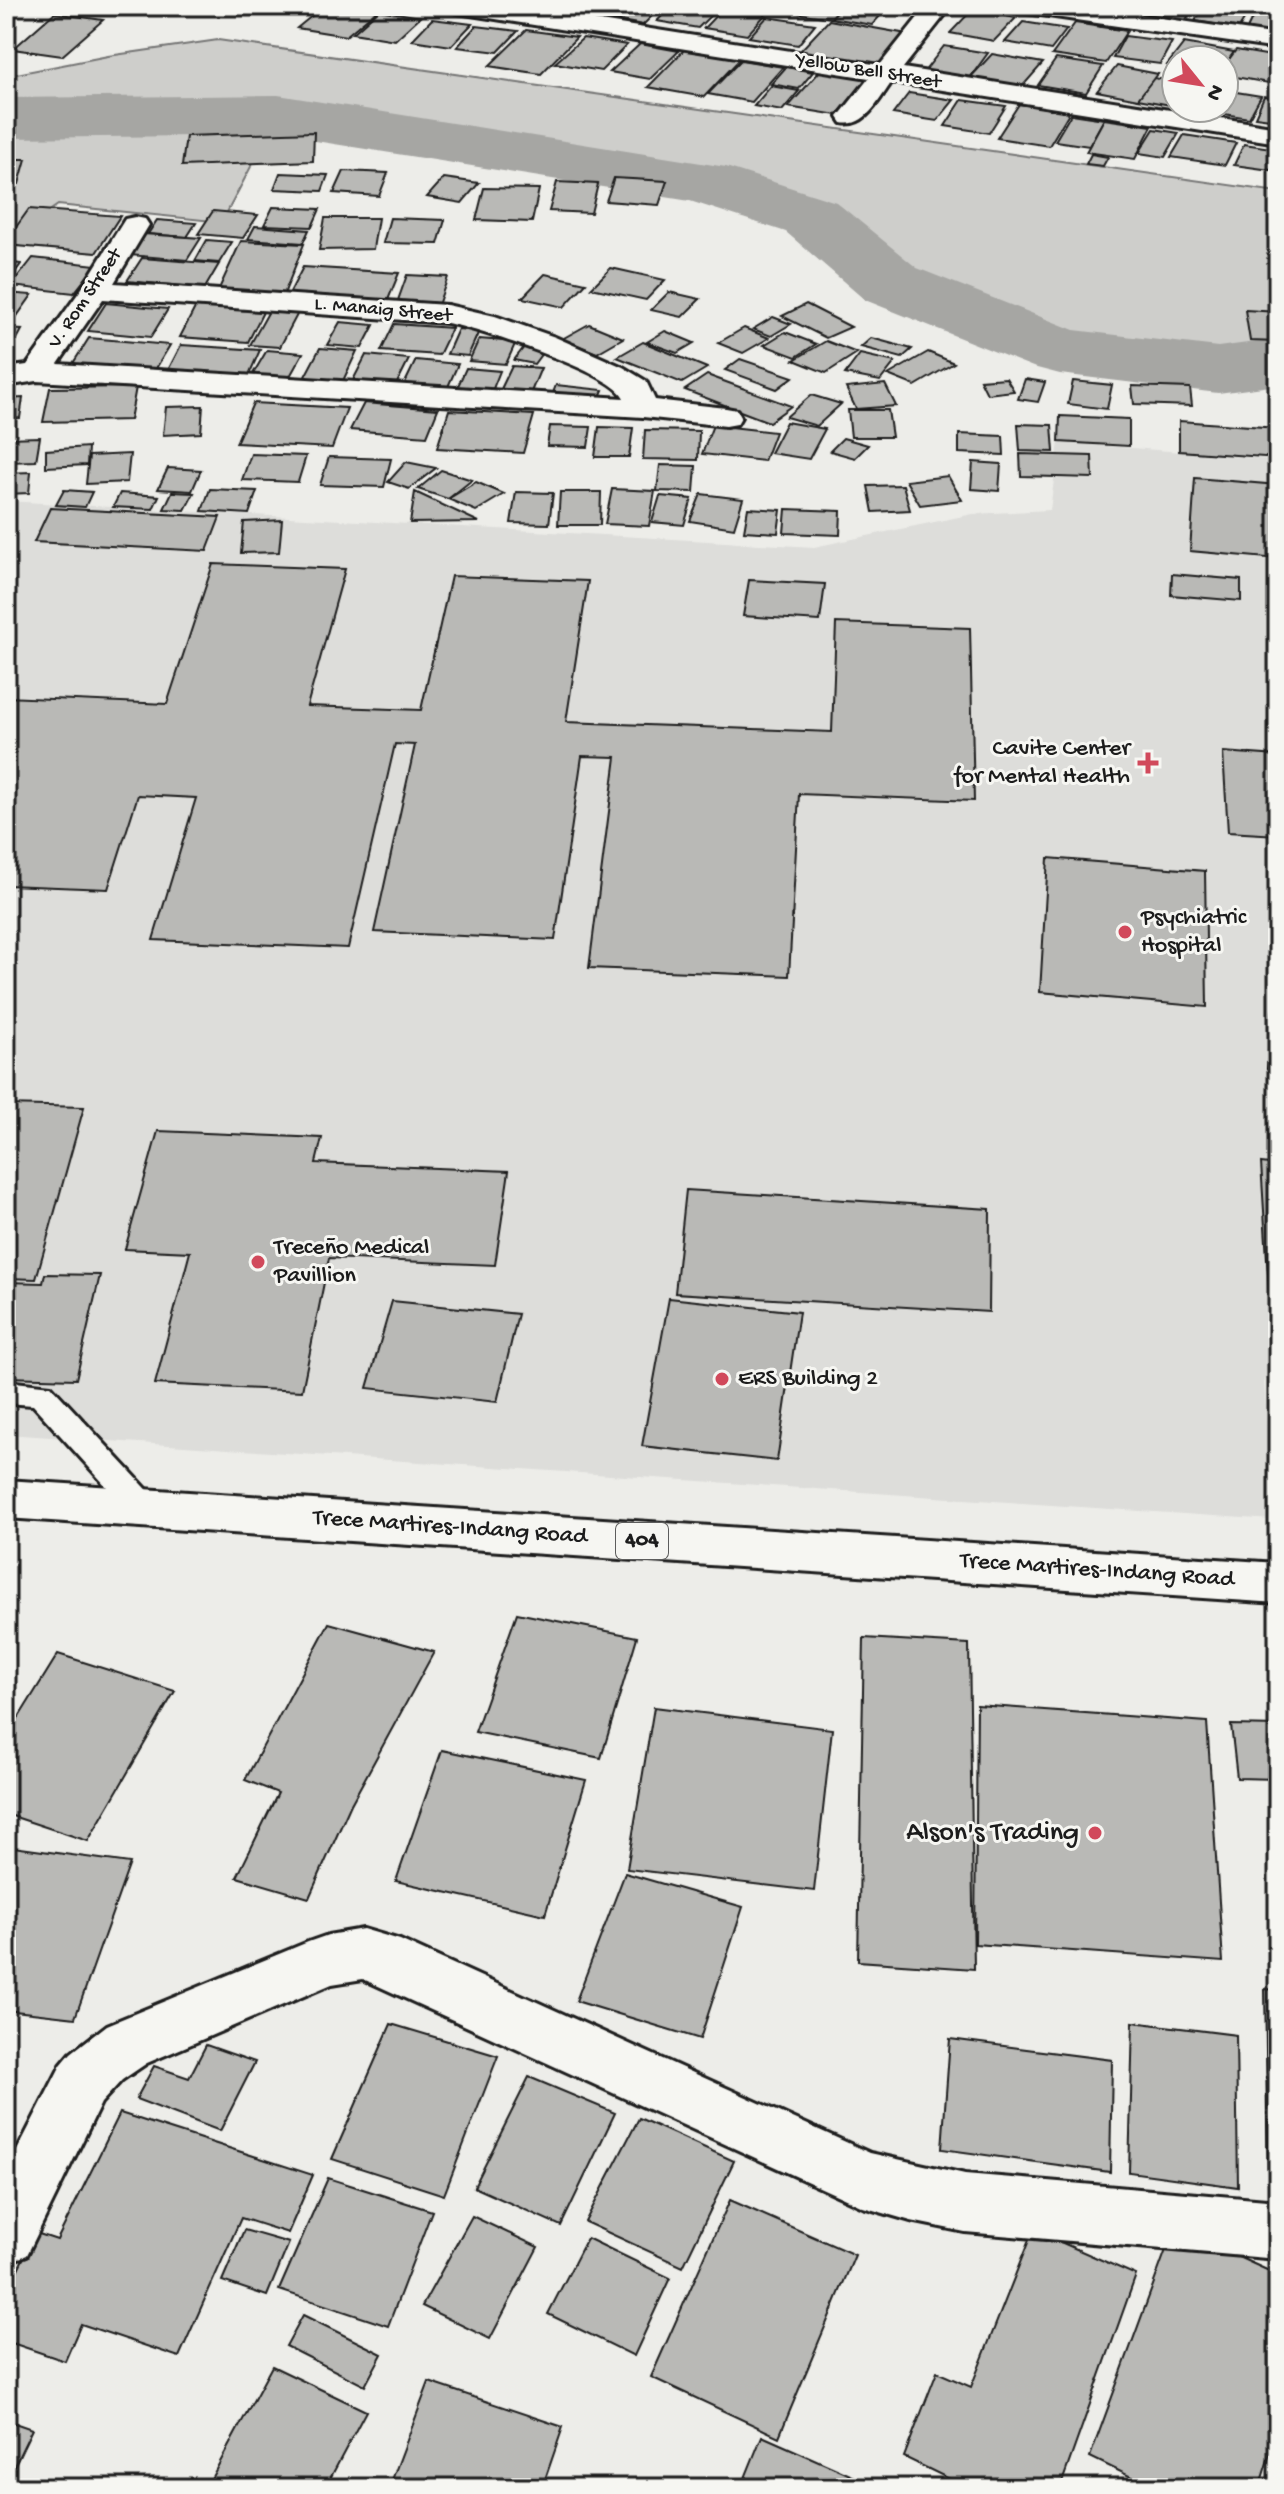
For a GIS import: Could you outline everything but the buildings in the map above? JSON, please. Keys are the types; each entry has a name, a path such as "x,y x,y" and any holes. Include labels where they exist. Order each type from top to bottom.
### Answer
{"street":[{"name":"Yellow Bell Street","path":"458,6 1278,135"},
{"path":"851,117 940,6"},
{"path":"1027,6 1278,42"},
{"name":"V. Rom Street","path":"37,372 95,290 135,225"},
{"name":"L. Manaig Street","path":"95,290 447,314 485,322 545,343 612,373 635,387 643,408"},
{"path":"6,377 37,372 643,408 726,417"},
{"name":"Trece Martires-Indang Road","path":"6,1499 1278,1583"},
{"path":"6,2234 81,2084 106,2056 127,2044 328,1960 363,1954 380,1958 863,2179 911,2193 965,2203 1278,2230"}],"lane":[{"path":"6,1392 41,1394 145,1508"}],"shaded area":[{"path":"218,40 1278,192 1278,362 1218,370 1060,351 891,284 811,217 701,182 278,115 222,222 58,205 6,241 6,76 108,56"},
{"path":"1059,442 1278,460 1278,1380 1264,1379 1273,1520 6,1434 6,501 814,547 973,514 1050,510"}],"waterway":[{"path":"6,118 278,115 701,182 811,217 891,284 1060,351 1218,370 1278,362"}],"place":[{"name":"Cavite Center for Mental Health","path":"1148,763"},
{"name":"Psychiatric Hospital","path":"1125,932"},
{"name":"Treceño Medical Pavillion","path":"258,1262"},
{"name":"ERS Building 2","path":"722,1379"},
{"name":"Alson's Trading","path":"1095,1833"}]}
